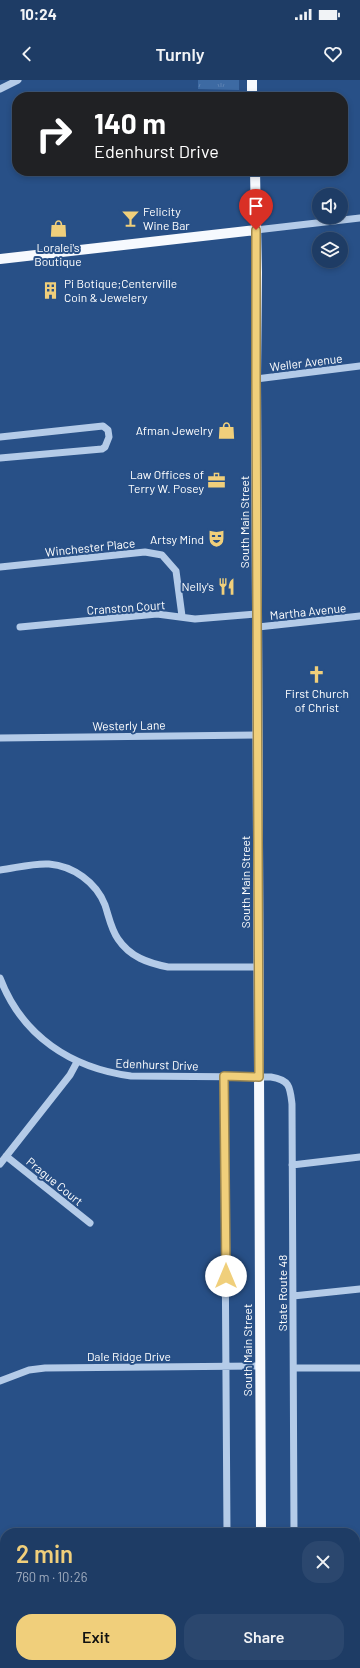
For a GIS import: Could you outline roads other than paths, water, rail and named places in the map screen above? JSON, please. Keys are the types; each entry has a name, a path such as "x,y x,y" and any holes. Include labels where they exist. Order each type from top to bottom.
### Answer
{"main road":[{"path":"252,80 252,92"},
{"name":"South Main Street","path":"255,176 261,1528"},
{"path":"0,259 256,230"}],"street":[{"path":"0,89 18,80"},
{"path":"256,230 360,218"},
{"name":"Weller Avenue","path":"256,379 360,366"},
{"path":"0,437 103,426 108,430 109,437 105,447 102,449 0,458"},
{"name":"Winchester Place","path":"0,567 145,552 162,555 176,571 182,616"},
{"name":"Cranston Court","path":"20,627 157,614 182,616 195,619 257,614"},
{"name":"Martha Avenue","path":"258,627 360,616"},
{"name":"Westerly Lane","path":"0,738 258,735"},
{"path":"0,870 39,864 50,864 64,867 82,876 98,893 104,904 112,928 119,940 126,948 143,961 168,967 258,967"},
{"name":"Edenhurst Drive","path":"0,978 2,990 32,1030 48,1044 77,1062 111,1073 130,1076 259,1077"},
{"path":"0,1164 70,1075 77,1062"},
{"name":"South Main Street","path":"224,1076 227,1528"},
{"name":"State Route 48","path":"259,1077 271,1077 285,1081 290,1089 292,1104 294,1528"},
{"name":"Prague Court","path":"6,1156 90,1223"},
{"path":"292,1165 360,1158"},
{"path":"293,1296 360,1289"},
{"name":"Dale Ridge Drive","path":"0,1381 24,1372 45,1368 260,1366"},
{"path":"294,1368 360,1368"}],"place":[{"name":"Felicity Wine Bar","path":"130,218"},
{"name":"Loralei's Boutique","path":"58,228"},
{"name":"Pi Botique;Centerville Coin & Jewelery","path":"51,290"},
{"name":"Afman Jewelry","path":"226,430"},
{"name":"Law Offices of Terry W. Posey","path":"217,481"},
{"name":"Artsy Mind","path":"217,539"},
{"name":"Nelly's","path":"227,586"},
{"name":"First Church of Christ","path":"317,674"}]}
